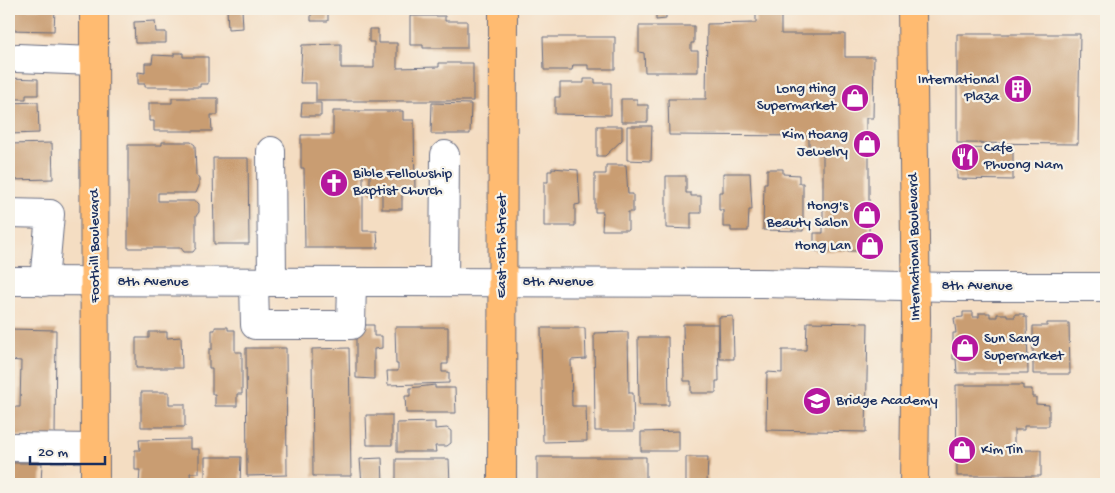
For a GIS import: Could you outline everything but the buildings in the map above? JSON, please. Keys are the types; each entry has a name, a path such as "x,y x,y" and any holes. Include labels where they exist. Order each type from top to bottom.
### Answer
{"main road":[{"name":"Foothill Boulevard","path":"94,9 95,484"},
{"name":"East 15th Street","path":"502,484 503,9"},
{"name":"International Boulevard","path":"912,9 916,286 914,484"}],"street":[{"path":"17,58 94,61"},
{"path":"271,151 263,282 255,325 351,325 352,282"},
{"path":"444,282 445,155"},
{"path":"9,213 50,214 44,282"},
{"name":"8th Avenue","path":"9,281 502,282 1106,287"},
{"path":"9,447 95,448"}],"place":[{"name":"International Plaza","path":"1018,89"},
{"name":"Long Hing Supermarket","path":"855,98"},
{"name":"Kim Hoang Jewelry","path":"867,144"},
{"name":"Cafe Phuong Nam","path":"965,157"},
{"name":"Bible Fellowship Baptist Church","path":"334,183"},
{"name":"Hong's Beauty Salon","path":"867,215"},
{"name":"Hong Lan","path":"870,246"},
{"name":"Sun Sang Supermarket","path":"965,348"},
{"name":"Bridge Academy","path":"817,401"},
{"name":"Kim Tin","path":"962,450"}]}
